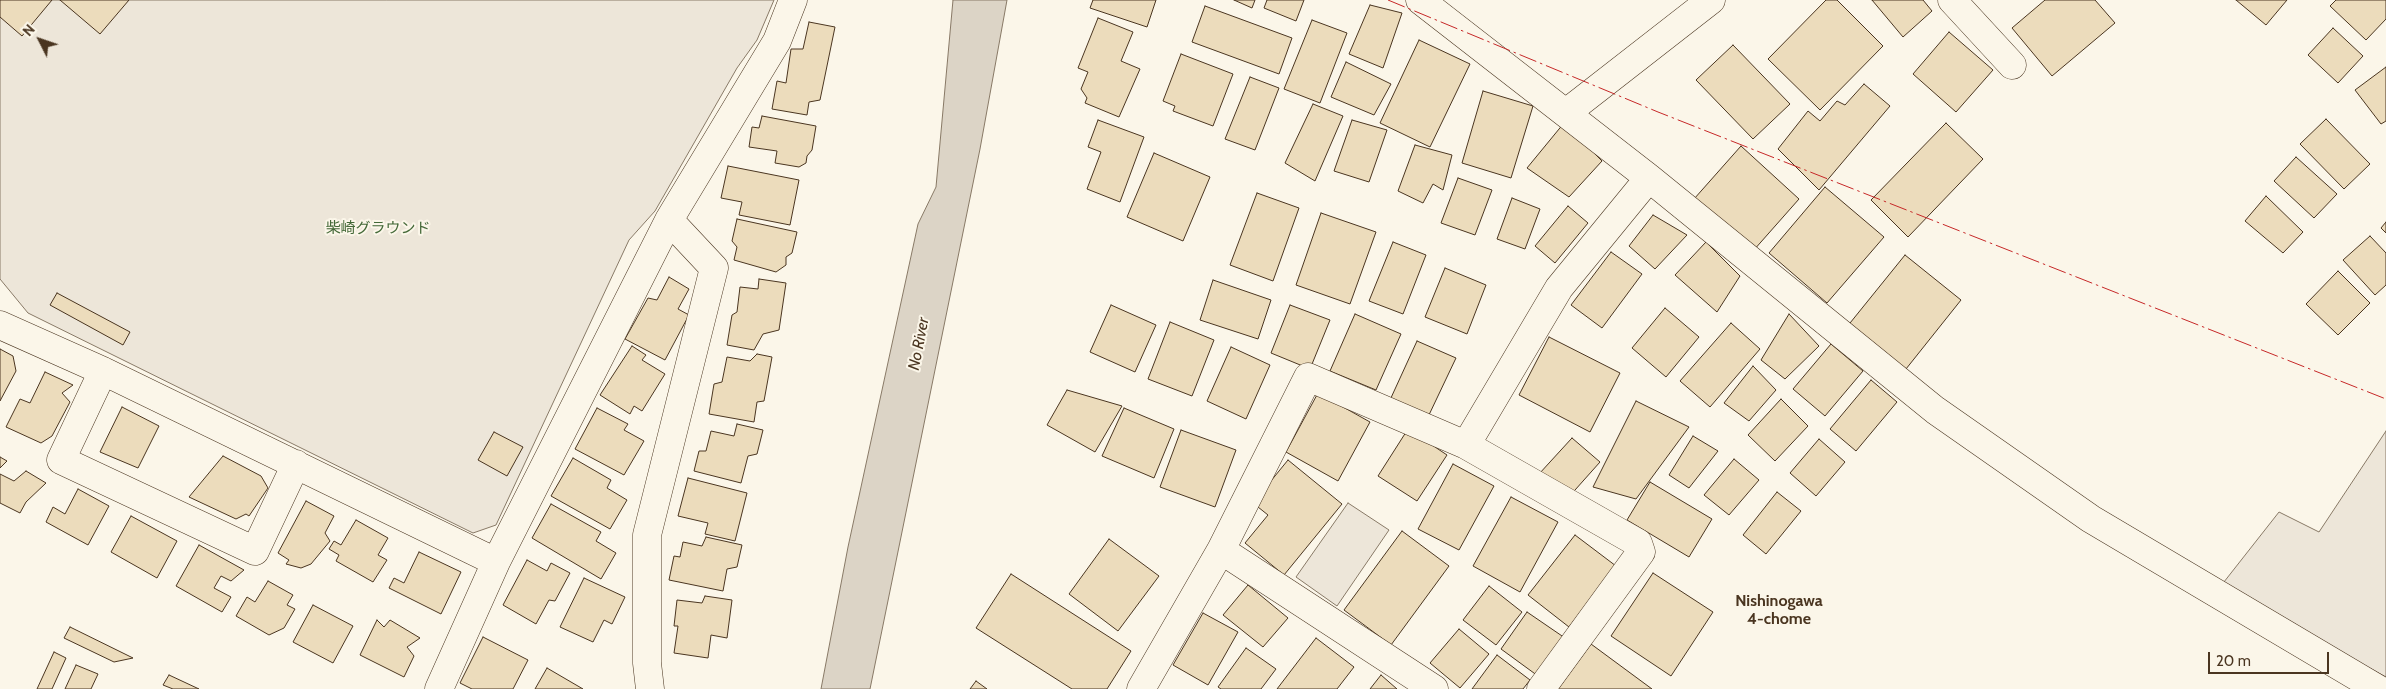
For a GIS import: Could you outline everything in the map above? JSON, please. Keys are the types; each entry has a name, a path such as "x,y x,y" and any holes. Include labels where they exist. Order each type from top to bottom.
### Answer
{"street":[{"path":"439,689 496,562 670,220 777,41 793,0"},
{"path":"1420,0 1649,178 1935,410 2058,497 2193,580 2378,689"},
{"path":"1566,113 1711,0"},
{"path":"1952,0 2012,66"},
{"path":"1466,445 1554,295 1649,178"},
{"path":"650,689 647,663 647,535 714,268 670,220"},
{"path":"0,325 296,464 496,562"},
{"path":"103,372 61,460 255,551 296,464"},
{"path":"1141,689 1221,550 1308,378 1466,445 1638,543 1640,552 1541,689"},
{"path":"1221,550 1434,689"}],"green space":[{"name":"柴崎グラウンド","path":"0,0 774,0 757,40 737,68 655,211 629,240 496,525 473,533 28,313 0,279"},
{"path":"2386,431 2386,677 2220,587 2279,512 2319,532"},
{"path":"1348,503 1389,530 1337,606 1296,577"}],"water":[{"name":"No River","path":"953,0 1007,0 980,149 870,689 821,689 848,547 918,224 936,187"}],"building":[{"path":"0,0 52,0 22,36 0,17"},
{"path":"60,0 129,0 100,34"},
{"path":"1093,0 1156,0 1147,27 1090,8"},
{"path":"1234,0 1255,0 1252,8"},
{"path":"1267,0 1304,0 1296,21 1264,8"},
{"path":"1826,0 1837,0 1883,46 1820,110 1768,59"},
{"path":"1872,0 1923,0 1932,11 1903,37"},
{"path":"2045,0 2095,0 2115,23 2052,76 2012,28"},
{"path":"2236,0 2287,0 2266,25"},
{"path":"2336,0 2386,0 2386,19 2366,40 2330,6"},
{"path":"1370,5 1402,13 1383,68 1349,54"},
{"path":"1205,6 1292,38 1279,74 1192,42"},
{"path":"1098,18 1133,32 1121,61 1140,69 1119,117 1085,103 1087,98 1081,89 1088,72 1078,68"},
{"path":"1312,20 1347,33 1320,103 1284,89"},
{"path":"809,22 835,27 820,100 809,102 807,115 772,109 777,81 786,83 791,49 803,49"},
{"path":"2333,28 2363,56 2338,83 2308,55"},
{"path":"1949,32 1993,70 1956,112 1913,74"},
{"path":"1419,40 1470,64 1430,147 1380,123"},
{"path":"1733,45 1790,104 1753,139 1696,80"},
{"path":"1181,54 1233,74 1213,126 1173,111 1175,106 1163,101"},
{"path":"1346,62 1391,84 1374,115 1331,97"},
{"path":"2386,67 2386,121 2381,124 2355,90"},
{"path":"1250,77 1279,88 1255,150 1225,139"},
{"path":"1864,84 1890,106 1819,190 1778,149 1808,111 1820,121 1837,101 1845,105"},
{"path":"1483,91 1533,106 1511,178 1462,163"},
{"path":"1313,104 1343,116 1315,181 1285,163"},
{"path":"762,116 816,126 812,150 807,156 806,163 799,167 775,163 777,151 749,147 752,127 759,128"},
{"path":"2326,119 2370,164 2344,189 2300,144"},
{"path":"1098,120 1144,137 1120,202 1087,189 1101,152 1088,147"},
{"path":"1352,120 1387,130 1369,182 1334,171"},
{"path":"1564,123 1602,161 1569,197 1527,168"},
{"path":"1946,123 1983,159 1908,237 1871,200"},
{"path":"1415,145 1452,155 1443,190 1433,184 1423,203 1398,191"},
{"path":"1741,146 1799,199 1753,251 1694,199"},
{"path":"1154,153 1210,177 1183,241 1127,217"},
{"path":"2296,157 2337,194 2314,218 2274,181"},
{"path":"728,166 799,180 790,225 739,215 742,202 721,198"},
{"path":"1458,178 1492,190 1475,235 1441,223"},
{"path":"1825,187 1884,237 1827,303 1769,253"},
{"path":"1257,193 1299,208 1273,281 1230,265"},
{"path":"2266,196 2303,232 2283,253 2245,221"},
{"path":"1512,198 1540,209 1525,249 1497,239"},
{"path":"1568,206 1588,223 1555,263 1535,246"},
{"path":"1321,213 1376,232 1350,304 1296,285"},
{"path":"1653,215 1687,235 1655,269 1629,246"},
{"path":"737,219 797,232 792,253 786,257 786,265 776,272 734,260 737,247 732,241"},
{"path":"2386,222 2386,233 2381,228"},
{"path":"2370,236 2386,253 2386,285 2375,295 2343,260"},
{"path":"1393,242 1426,255 1403,314 1369,301"},
{"path":"1706,242 1740,276 1717,312 1675,275"},
{"path":"1611,252 1642,274 1602,328 1571,305"},
{"path":"1905,255 1961,300 1902,374 1846,328"},
{"path":"1445,268 1486,285 1467,334 1425,317"},
{"path":"2338,271 2370,303 2338,335 2306,304"},
{"path":"669,277 689,289 678,309 689,315 665,360 625,339 648,298 657,300"},
{"path":"759,279 786,283 779,330 763,334 754,350 727,345 732,315 737,312 740,287 758,289"},
{"path":"1213,280 1271,300 1258,339 1200,320"},
{"path":"57,293 130,332 123,345 50,305"},
{"path":"1111,305 1156,325 1135,372 1090,352"},
{"path":"1290,305 1330,320 1310,369 1271,353"},
{"path":"1665,308 1699,337 1666,377 1632,348"},
{"path":"1355,314 1401,334 1376,390 1330,371"},
{"path":"1789,314 1819,346 1785,379 1761,360"},
{"path":"1170,322 1214,340 1192,396 1148,379"},
{"path":"1731,323 1760,349 1710,407 1680,381"},
{"path":"1549,337 1620,373 1590,432 1519,395"},
{"path":"1417,341 1456,358 1428,417 1390,400"},
{"path":"1831,344 1863,371 1825,416 1793,389"},
{"path":"632,346 646,355 642,360 665,374 642,411 634,406 630,414 600,395"},
{"path":"1231,347 1270,365 1246,419 1207,401"},
{"path":"0,349 13,356 16,371 0,401"},
{"path":"757,354 772,357 764,401 757,402 754,422 709,414 714,384 722,382 727,357 750,361"},
{"path":"1753,366 1776,390 1749,421 1724,403"},
{"path":"45,372 73,385 62,393 70,402 52,436 41,443 6,427 20,399 30,403"},
{"path":"1871,380 1897,402 1856,451 1830,429"},
{"path":"1067,390 1122,406 1095,452 1047,425"},
{"path":"1318,393 1370,422 1338,481 1286,452"},
{"path":"1781,399 1808,426 1775,461 1748,435"},
{"path":"1636,401 1689,427 1636,499 1593,487"},
{"path":"122,407 159,426 138,468 100,452"},
{"path":"597,408 628,424 624,430 644,441 624,475 575,449"},
{"path":"1124,408 1174,429 1154,478 1102,456"},
{"path":"737,424 763,430 757,454 748,456 741,483 694,471 699,451 706,451 711,431 734,436"},
{"path":"1408,429 1447,455 1417,501 1378,476"},
{"path":"1181,430 1236,450 1215,507 1160,487"},
{"path":"494,432 523,447 507,476 478,460"},
{"path":"1693,436 1718,451 1689,488 1669,475"},
{"path":"1572,438 1600,462 1567,499 1539,474"},
{"path":"1819,439 1845,462 1816,496 1790,473"},
{"path":"223,456 261,476 268,488 249,516 246,514 236,519 189,497"},
{"path":"0,457 7,461 0,468"},
{"path":"573,458 611,480 607,488 627,500 610,529 551,496"},
{"path":"1734,459 1759,480 1729,515 1704,495"},
{"path":"1288,460 1342,504 1284,575 1245,543 1268,515 1253,503"},
{"path":"1453,464 1494,486 1459,550 1418,529"},
{"path":"26,471 46,483 26,502 20,513 0,503 0,474 14,481"},
{"path":"688,478 747,493 735,541 705,534 708,523 678,516"},
{"path":"1650,482 1712,519 1689,557 1627,520"},
{"path":"78,489 109,506 88,545 46,522 53,507 65,514"},
{"path":"1777,492 1801,511 1766,554 1743,535"},
{"path":"1511,497 1558,522 1520,592 1473,566"},
{"path":"306,501 334,516 325,533 330,541 311,564 301,568 286,564 289,560 278,553"},
{"path":"551,504 601,532 596,541 616,553 601,579 532,538"},
{"path":"131,516 177,541 157,578 111,552"},
{"path":"356,520 388,538 378,555 387,560 373,582 336,561 339,555 329,549 334,541 341,545"},
{"path":"1402,531 1449,566 1391,645 1344,610"},
{"path":"1575,535 1616,566 1569,627 1528,595"},
{"path":"706,537 742,545 737,567 727,569 723,591 669,580 674,556 680,557 683,542 702,546"},
{"path":"1109,539 1159,576 1118,631 1069,594"},
{"path":"199,545 244,570 231,581 221,576 214,588 231,597 222,612 176,586"},
{"path":"419,552 461,572 441,614 389,588 394,578 404,583"},
{"path":"527,560 547,571 551,563 570,573 555,601 549,600 536,624 503,605"},
{"path":"1653,573 1713,612 1671,676 1611,636"},
{"path":"1011,574 1131,651 1107,689 1072,689 976,628"},
{"path":"584,578 625,597 612,624 604,620 593,642 560,627"},
{"path":"268,581 293,595 287,605 295,609 284,628 269,635 236,616 247,597 255,602"},
{"path":"1248,585 1288,618 1263,647 1223,615"},
{"path":"1489,586 1522,612 1496,645 1463,620"},
{"path":"705,596 732,600 727,638 711,635 708,658 674,653 678,626 674,626 677,600 702,603"},
{"path":"313,605 353,626 333,663 293,642"},
{"path":"1527,612 1565,638 1538,676 1501,649"},
{"path":"1203,613 1238,632 1208,685 1173,665"},
{"path":"377,620 384,627 390,620 420,638 407,647 414,656 404,677 360,655"},
{"path":"70,627 133,658 114,662 64,638"},
{"path":"1459,629 1489,654 1460,688 1430,663"},
{"path":"483,637 528,660 513,689 472,689 460,683"},
{"path":"1316,638 1354,667 1337,689 1277,689"},
{"path":"1591,644 1652,689 1558,689"},
{"path":"1246,648 1276,669 1261,689 1221,689 1218,687"},
{"path":"54,652 66,658 52,689 37,689"},
{"path":"1497,655 1530,680 1523,689 1472,689"},
{"path":"76,665 98,674 91,689 65,689"},
{"path":"547,668 583,689 535,689"},
{"path":"169,675 199,689 173,689 163,685"},
{"path":"1381,675 1397,689 1370,689"},
{"path":"976,681 987,689 970,689"}],"power":[{"path":"1388,0 1658,112 2386,399"}],"district":[{"name":"Nishinogawa 4-chome","path":"1779,610"}]}
